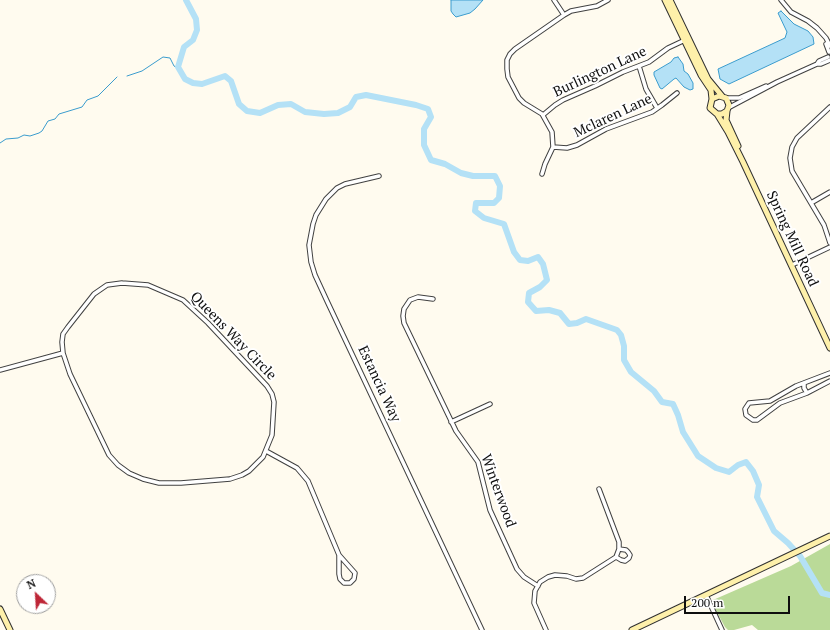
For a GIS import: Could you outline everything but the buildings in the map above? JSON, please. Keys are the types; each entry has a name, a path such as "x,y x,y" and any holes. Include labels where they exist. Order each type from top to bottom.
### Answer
{"street":[{"path":"554,0 564,15"},
{"path":"542,174 553,147 552,132 543,115 519,98 508,77 506,69 507,60 510,54 515,50 564,15 571,11 597,6 608,0"},
{"path":"665,0 708,79 728,103 727,109"},
{"path":"670,0 701,76 710,90 712,99 710,108 717,114 722,114 727,109 777,82 816,64 821,64 829,58"},
{"path":"781,0 791,12 812,24 830,46"},
{"path":"823,36 829,52"},
{"name":"Burlington Lane","path":"543,115 563,100 623,72 649,62 668,48 686,40"},
{"path":"639,66 646,89 657,108"},
{"path":"712,99 716,96 739,98 757,89 777,82"},
{"name":"Mclaren Lane","path":"553,147 572,147 612,127 657,108 677,93"},
{"path":"830,107 797,138 791,153 790,164 792,171 824,226 830,243"},
{"name":"Spring Mill Road","path":"727,109 726,120 736,140 743,162"},
{"name":"Spring Mill Road","path":"717,114 743,162 830,348"},
{"name":"Estancia Way","path":"379,176 345,184 326,199 316,215 313,224 309,245 311,262 315,275 330,308 482,630"},
{"path":"811,204 830,192"},
{"path":"792,266 830,247"},
{"name":"Queens Way Circle","path":"122,283 142,284 178,297 188,303 208,323 264,381 270,391 274,402 273,431 266,451 259,462 252,469 242,476 230,479 171,484 154,482 133,476 118,465 108,452 70,374 63,353 62,338 68,327 94,294 107,285 122,283"},
{"name":"Winterwood","path":"432,299 418,297 410,300 404,309 403,320 451,422 478,462 490,510 517,568 524,577 538,586"},
{"path":"0,370 63,353"},
{"path":"830,373 804,383 770,401 753,402 749,404 745,412 749,418 757,420 780,403 807,393 830,381"},
{"path":"804,383 804,388 807,393"},
{"path":"451,422 490,404"},
{"path":"266,451 297,468 308,481 314,492 339,555 354,571 355,577 352,582 344,583 340,579 339,555"},
{"path":"546,630 534,603 534,595 538,586 544,579 555,575 567,576 576,579 583,578 616,558 619,550 618,537 599,489"},
{"path":"632,630 830,536"},
{"path":"616,558 625,561 629,558 630,555 626,550 619,550"},
{"path":"706,595 722,630"},
{"path":"0,611 10,630"}],"green space":[{"path":"830,544 830,630 758,630 752,625 734,630 728,630 725,627 713,605 713,600 791,566"}],"water":[{"path":"451,0 483,0 470,13 456,17 451,11"},
{"path":"781,11 794,24 808,31 813,37 814,44 729,84 720,79 718,69 785,38 787,32 778,13"},
{"path":"678,57 683,64 684,71 688,74 693,83 693,89 690,90 684,87 676,78 662,89 660,88 654,72 671,62 674,58"}],"waterway":[{"path":"186,0 196,19 197,30 193,40 184,47 178,67 185,79 193,83 202,84 225,76 231,81 239,104 247,111 260,113 278,105 291,104 305,112 324,114 338,113 350,107 356,97 366,95 416,105 428,109 431,117 424,129 424,145 431,160 445,164 461,173 473,176 495,176 500,186 499,198 494,203 476,203 475,211 484,218 504,224 514,252 520,260 528,261 538,257 543,264 547,280 540,287 529,293 528,302 536,311 549,310 560,313 569,324 577,323 586,319 617,330 621,335 624,346 624,360 631,372 654,391 662,402 673,404 683,432 698,456 716,468 729,472 738,465 746,462 753,471 759,485 757,497 774,531 800,556 822,593 830,595"},
{"path":"127,76 142,71 163,57 170,58 174,66 179,69"},
{"path":"0,143 6,139 18,138 24,135 30,136 39,133 48,121 55,119 59,114 82,107 87,100 98,96 117,77"}]}
